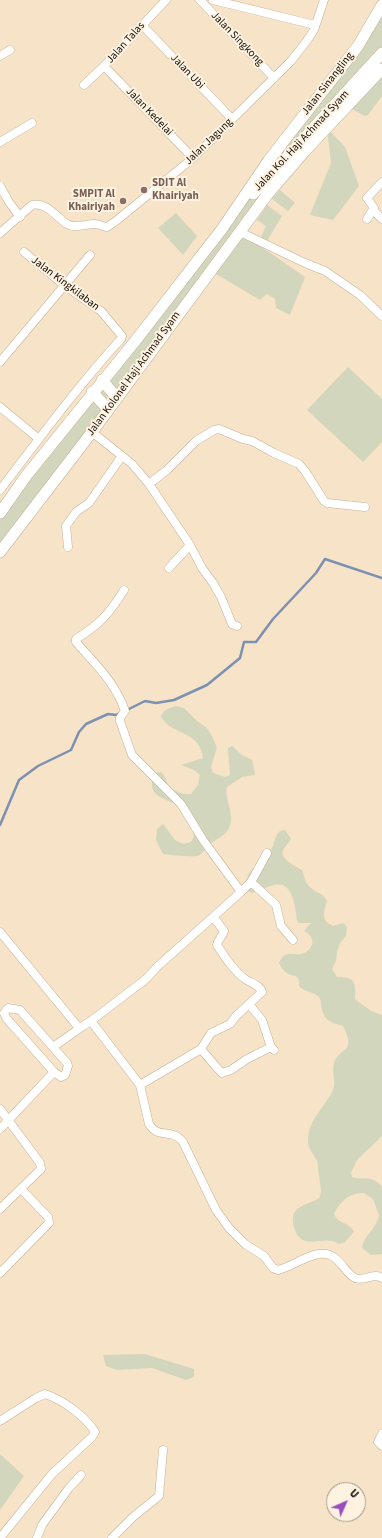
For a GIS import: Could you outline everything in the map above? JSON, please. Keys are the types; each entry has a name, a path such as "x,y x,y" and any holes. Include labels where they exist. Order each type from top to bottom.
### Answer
{"main road":[{"name":"Jalan Sinangling","path":"273,164 354,51 382,5"},
{"name":"Jalan Kol. Haji Achmad Syam","path":"222,229 268,177 273,164 382,53"},
{"name":"Jalan Kol. Haji Achmad Syam","path":"267,195 304,152 382,69"},
{"path":"222,229 273,164"},
{"path":"267,195 268,177"},
{"name":"Jalan Kolonel Haji Achmad Syam","path":"0,552 92,432 267,195"},
{"name":"Jalan Kolonel Haji Achmad Syam","path":"0,513 26,476 222,229"},
{"path":"102,380 112,392 118,396"},
{"path":"92,392 108,409"}],"street":[{"name":"Jalan Talas","path":"84,86 166,0"},
{"name":"Jalan Singkong","path":"200,0 274,78"},
{"path":"213,0 315,25"},
{"name":"Jalan Jagung","path":"0,233 35,204 53,212 69,225 75,227 96,224 107,227 116,221 193,158 291,61 314,30 324,0"},
{"name":"Jalan Ubi","path":"142,25 232,119"},
{"path":"0,56 10,50"},
{"name":"Jalan Kedelai","path":"104,66 193,158"},
{"path":"0,142 32,123"},
{"path":"382,182 367,198 374,207 373,210 382,219"},
{"path":"0,186 20,217"},
{"path":"367,219 373,210"},
{"path":"240,232 306,264 325,271 360,295 382,316"},
{"name":"Jalan Kingkilaban","path":"24,252 64,285 101,311 122,334 121,339 101,361 39,439"},
{"path":"0,362 90,255"},
{"path":"0,407 39,439 0,490"},
{"path":"149,484 167,470 196,441 214,430 219,429 252,441 299,464 324,501 365,507"},
{"path":"92,432 132,464 149,484 190,545 202,568 213,583 221,597 232,624 237,626"},
{"path":"68,547 66,526 76,512 89,503 122,456"},
{"path":"169,568 190,545"},
{"path":"124,590 113,608 100,623 76,640 106,675 121,699 125,711 120,718 120,721 132,755 181,804 203,840 241,892"},
{"path":"53,1047 91,1021 146,979 158,966 214,918 250,882 267,853"},
{"path":"250,882 276,905 281,926 293,940"},
{"path":"140,1085 201,1049 211,1033 230,1024 253,999 261,993 262,990 240,975 217,945 224,931 214,918"},
{"path":"0,932 79,1028"},
{"path":"201,1049 222,1073 231,1070 247,1059 273,1049 262,1020 249,1004"},
{"path":"8,1008 20,1010 68,1066 65,1075 61,1077 54,1072 7,1019 4,1014 5,1010 8,1008"},
{"path":"91,1021 140,1085 149,1124 159,1133 171,1133 183,1142 216,1210 229,1228 245,1244 264,1256 273,1268 278,1270 313,1255 330,1254 357,1279 374,1276 382,1278"},
{"path":"0,1129 54,1072"},
{"path":"0,1109 41,1166 39,1171 0,1209"},
{"path":"0,1273 49,1224 48,1217 21,1189"},
{"path":"0,1421 36,1398 45,1394 54,1397 78,1414 95,1432 52,1474 5,1536"},
{"path":"382,1434 378,1442 382,1446"},
{"path":"112,1538 133,1517 159,1496 163,1450"},
{"path":"37,1538 42,1525 69,1488 81,1476"}],"green space":[{"path":"382,5 382,53 267,195 240,232 305,277 290,315 276,308 275,299 267,294 260,300 211,271 0,552 0,513 102,380"},
{"path":"382,69 382,96 368,115 365,116 348,107"},
{"path":"327,128 345,147 359,186 333,220 310,215 331,163"},
{"path":"280,190 295,203 288,211 272,199"},
{"path":"267,205 282,216 267,241 261,237 266,226 257,220"},
{"path":"176,213 197,236 183,255 158,228"},
{"path":"348,367 382,399 382,442 363,462 307,410"},
{"path":"177,706 184,708 197,721 207,728 212,736 217,748 211,767 213,773 225,777 230,775 228,748 232,746 242,755 252,760 255,775 242,777 227,787 226,794 231,816 229,829 224,835 197,856 163,854 156,840 157,829 163,824 175,840 183,844 191,842 194,836 193,831 184,817 182,809 159,796 152,788 154,773 161,772 172,789 178,792 191,794 198,785 200,775 194,770 181,765 203,758 201,749 197,742 166,723 161,717 165,711"},
{"path":"285,830 291,839 282,853 289,862 302,870 308,885 313,890 321,894 327,901 324,915 326,921 333,926 343,923 347,927 346,936 340,943 336,961 332,969 337,977 351,979 355,988 355,999 371,1011 382,1015 382,1136 357,1160 351,1173 352,1177 374,1180 382,1186 382,1254 371,1255 362,1248 365,1239 375,1225 379,1215 373,1199 364,1193 354,1194 346,1198 334,1213 340,1221 349,1226 354,1232 345,1242 339,1244 327,1240 314,1242 302,1240 297,1235 294,1227 293,1220 296,1210 319,1198 321,1194 318,1163 308,1142 309,1131 314,1119 333,1090 333,1066 340,1054 348,1046 348,1041 343,1026 330,1022 323,1014 318,996 301,988 299,986 299,980 296,976 290,975 286,972 279,963 285,955 301,954 309,950 312,944 311,937 304,931 311,923 298,923 294,902 289,890 278,884 252,893 248,891 246,884 250,873 271,850 278,833"},
{"path":"145,1354 194,1369 194,1377 186,1380 152,1368 117,1370 106,1366 103,1355"},
{"path":"0,1454 24,1476 0,1510"}],"waterway":[{"path":"127,710 145,701 156,703 174,700 207,685 240,658 244,642 256,642 273,619 316,573 325,559 382,578"},
{"path":"0,825 19,780 38,766 71,750 79,732 86,724 108,714 116,715 121,713"}],"place":[{"name":"SDIT Al Khairiyah","path":"144,190"},
{"name":"SMPIT Al Khairiyah","path":"123,201"}]}
